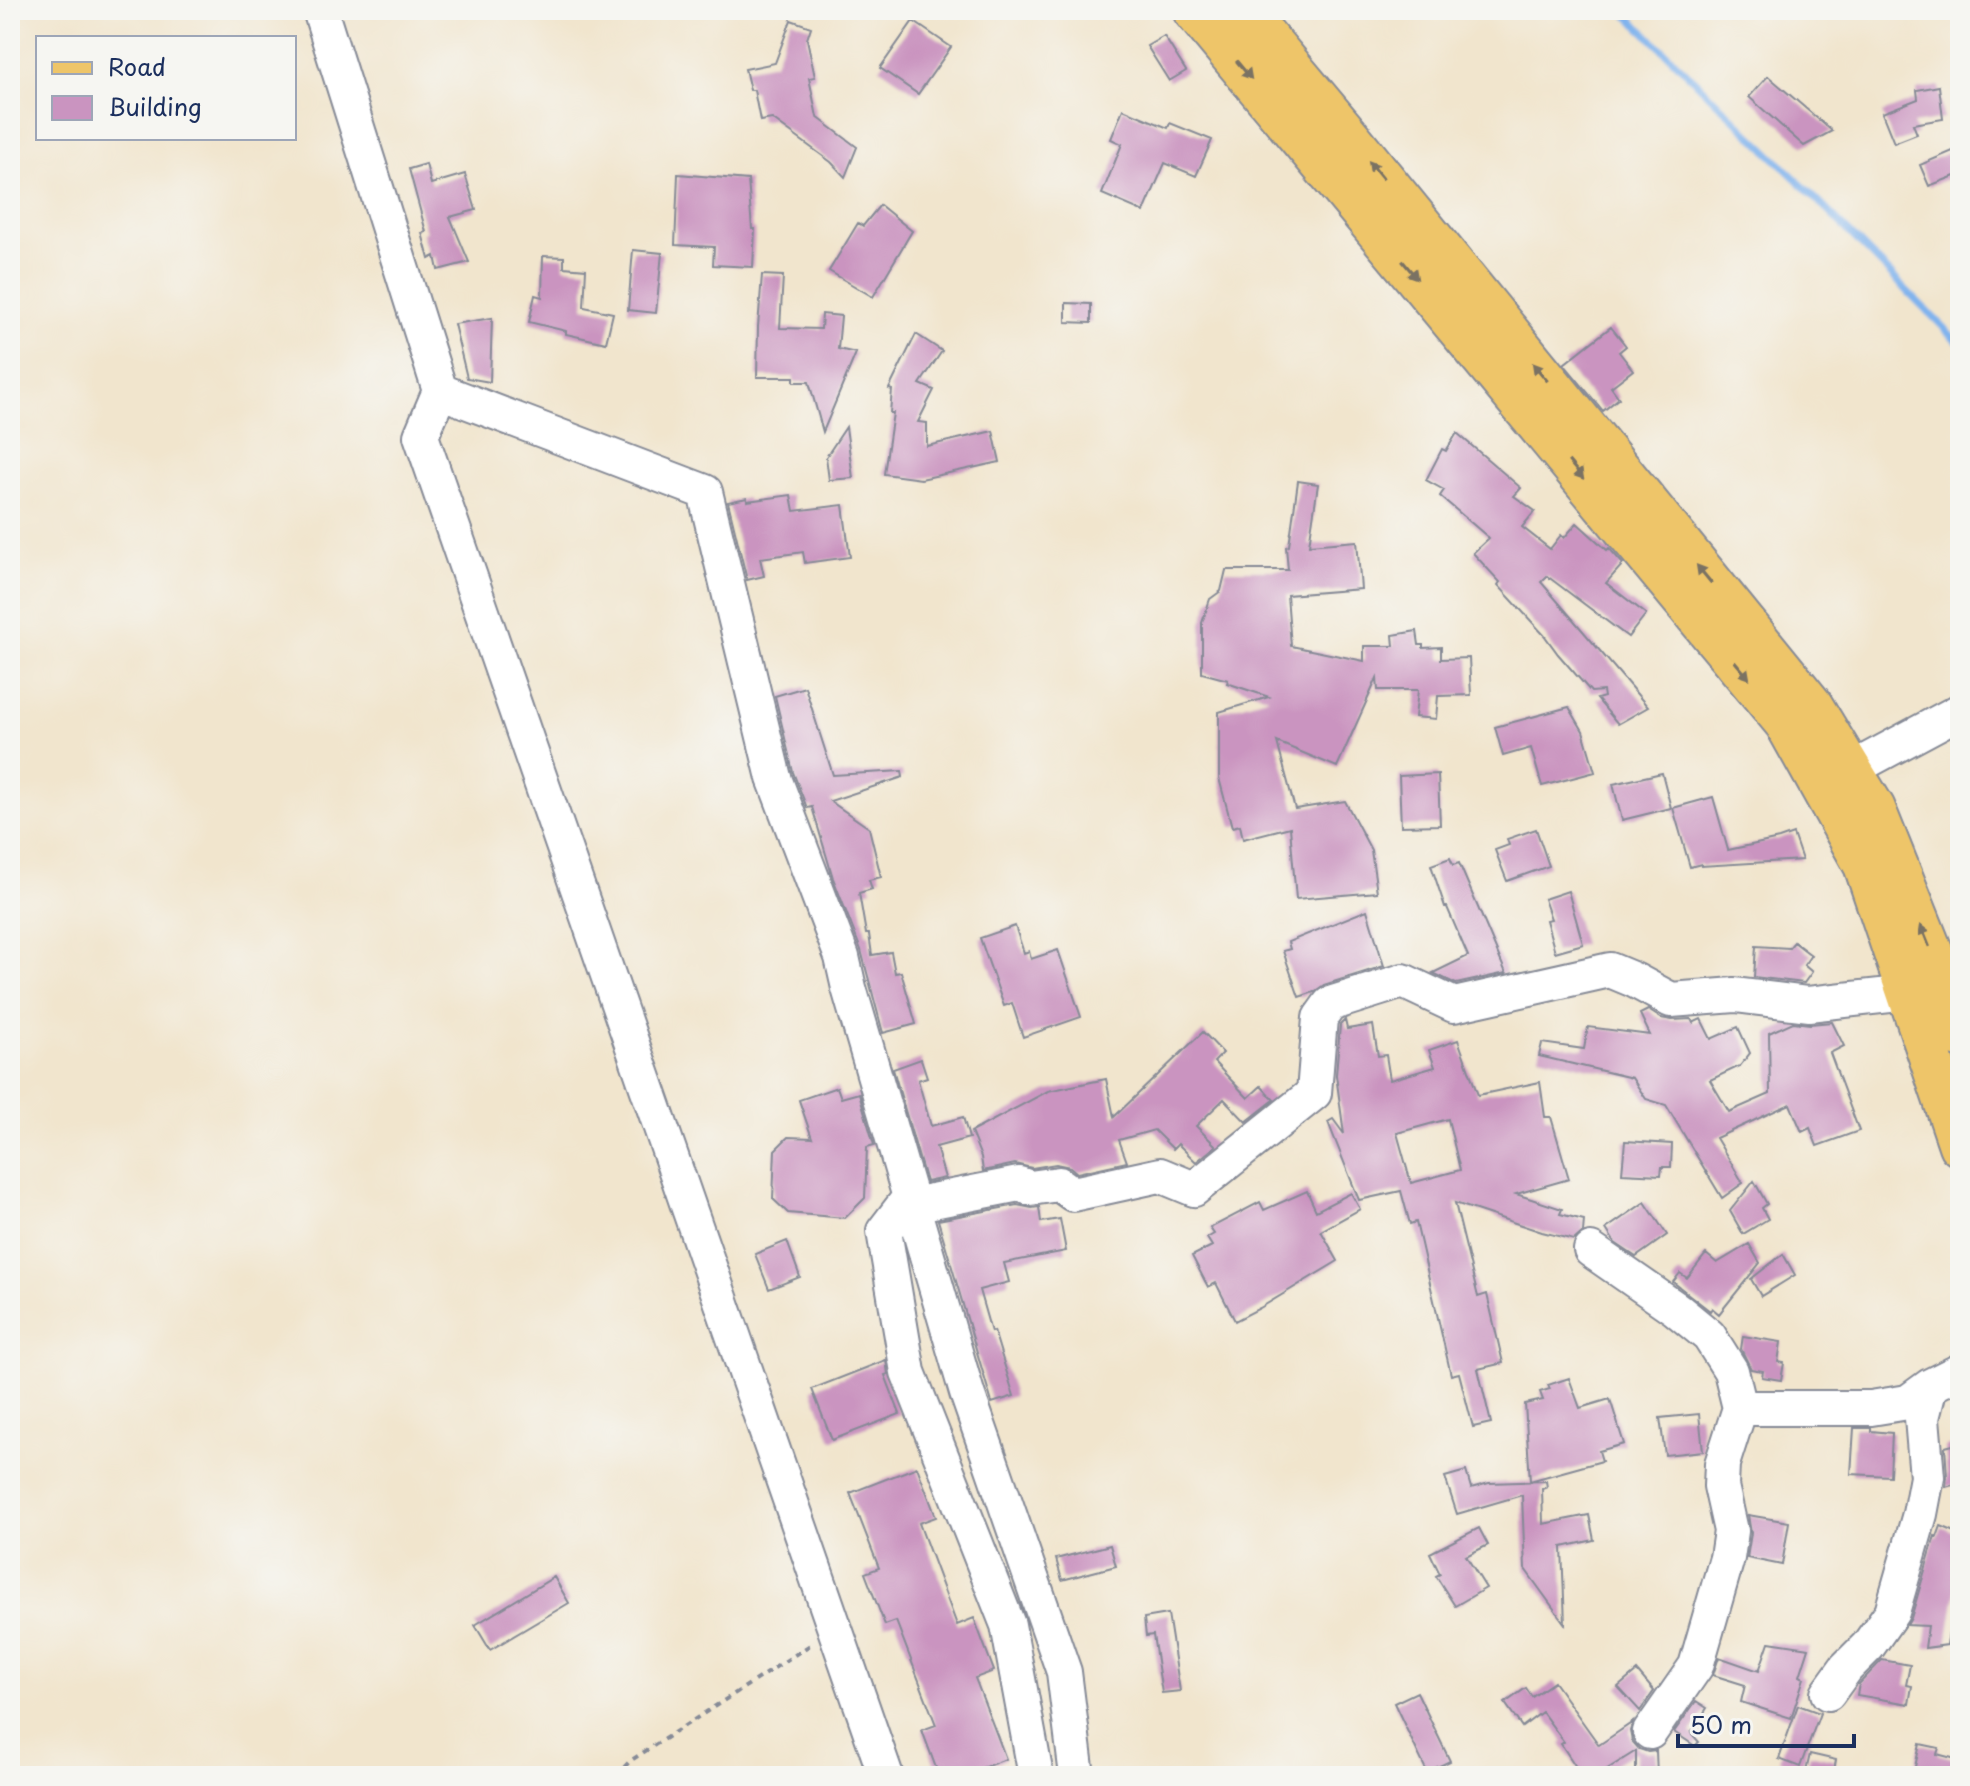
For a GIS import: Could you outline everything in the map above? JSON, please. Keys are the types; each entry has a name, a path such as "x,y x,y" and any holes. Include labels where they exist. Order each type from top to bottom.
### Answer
{"main road":[{"path":"1194,10 1786,723 1865,865 1960,1145"},
{"path":"1243,10 1811,705 1874,809 1939,971 1960,1036"}],"street":[{"path":"320,10 440,391 421,436 886,1776"},
{"path":"440,391 705,492 774,778 842,957 967,1393 1064,1672 1077,1776"},
{"path":"1850,770 1960,711"},
{"path":"1036,1776 1008,1625 908,1372 884,1231 911,1201 1019,1184 1030,1188 1059,1184 1073,1194 1160,1175 1194,1189 1314,1093 1320,1018 1330,1004 1403,981 1454,1005 1610,970 1671,1000 1735,995 1808,1004 1908,993"},
{"path":"1591,1250 1709,1336 1731,1371 1740,1408 1722,1464 1721,1486 1731,1531 1727,1558 1696,1666 1650,1732"},
{"path":"1740,1408 1871,1408 1908,1402 1930,1386 1960,1371"},
{"path":"1828,1693 1892,1612 1920,1514 1927,1477 1922,1418 1930,1386"}],"path":[{"path":"616,1776 630,1761 835,1629"}],"building":[{"path":"791,20 811,27 807,39 815,77 809,78 817,117 857,147 845,177 831,162 772,119 760,121 754,90 750,90 745,69 775,63"},
{"path":"913,21 951,47 918,94 880,68"},
{"path":"1164,36 1186,71 1169,81 1147,46"},
{"path":"1768,76 1832,131 1804,146 1749,97"},
{"path":"1939,86 1943,119 1913,124 1917,134 1894,143 1882,113 1918,99 1917,90"},
{"path":"1123,109 1168,128 1170,123 1212,140 1196,176 1165,163 1144,212 1102,194 1122,144 1111,139"},
{"path":"1955,150 1960,174 1929,186 1920,165"},
{"path":"426,164 431,184 465,174 476,210 450,217 469,262 438,270 435,256 429,259 422,233 426,232 409,169"},
{"path":"678,174 748,180 752,229 755,229 753,267 713,265 714,247 675,245"},
{"path":"880,205 912,231 873,297 829,271 858,223 863,226"},
{"path":"633,250 662,253 656,313 628,310"},
{"path":"543,256 564,257 564,267 586,269 584,307 613,313 606,343 529,322 535,295 542,297"},
{"path":"762,275 783,276 780,328 821,329 822,314 841,316 838,349 856,353 823,432 809,382 794,382 794,377 757,377"},
{"path":"1066,303 1091,304 1091,323 1066,322"},
{"path":"492,318 490,382 467,378 454,324"},
{"path":"1611,327 1626,346 1619,352 1633,370 1611,387 1619,398 1603,411 1564,364"},
{"path":"916,334 942,351 920,384 934,390 918,422 927,423 927,446 993,431 1000,462 921,479 884,474 893,413 890,413 892,390 889,389"},
{"path":"846,427 853,478 829,480 826,457"},
{"path":"1457,433 1521,488 1514,496 1535,511 1522,527 1550,549 1561,535 1564,538 1577,523 1607,550 1609,548 1623,564 1606,583 1646,614 1628,637 1547,576 1541,582 1648,707 1618,724 1597,699 1604,697 1603,691 1591,692 1473,553 1489,538 1440,496 1444,490 1426,480 1442,449 1446,451"},
{"path":"1298,481 1318,484 1309,545 1357,541 1361,589 1287,595 1291,646 1364,661 1364,646 1394,646 1393,635 1417,631 1419,645 1423,648 1441,647 1441,659 1469,658 1471,695 1438,696 1436,719 1415,717 1418,690 1378,690 1377,678 1337,767 1277,742 1295,809 1345,801 1371,850 1377,892 1296,899 1290,827 1243,839 1240,825 1232,827 1219,778 1219,712 1269,697 1202,673 1202,623 1210,599 1221,591 1226,570 1288,570 1286,547 1289,546"},
{"path":"791,495 794,511 843,505 850,557 805,563 803,552 760,558 764,576 747,580 728,502"},
{"path":"805,687 833,775 902,771 903,777 830,801 869,828 881,877 869,880 872,889 859,893 866,934 869,934 872,955 891,952 895,973 901,972 916,1024 883,1033 861,950 833,878 812,807 807,808 793,772 775,696"},
{"path":"1569,707 1583,731 1595,772 1542,786 1531,748 1503,756 1495,727"},
{"path":"1662,773 1671,808 1622,820 1613,784"},
{"path":"1438,774 1440,825 1401,826 1399,776"},
{"path":"1713,797 1728,850 1793,834 1802,860 1690,867 1673,808"},
{"path":"1536,829 1549,866 1507,881 1495,850 1509,845 1507,839"},
{"path":"1450,858 1453,865 1459,863 1506,973 1456,984 1433,973 1468,956 1445,907 1431,865"},
{"path":"1568,891 1583,944 1555,952 1546,920 1551,919 1544,899"},
{"path":"1367,910 1384,966 1324,985 1299,997 1283,951 1290,949 1288,942"},
{"path":"1015,926 1024,953 1029,951 1031,959 1058,950 1081,1017 1023,1037 1012,1003 1004,1006 980,938"},
{"path":"1794,942 1811,955 1804,965 1812,972 1804,983 1754,977 1756,946 1789,948"},
{"path":"1648,1010 1672,1020 1691,1019 1693,1023 1701,1019 1711,1039 1738,1027 1750,1053 1740,1066 1710,1080 1729,1112 1770,1094 1769,1033 1793,1022 1832,1022 1844,1046 1830,1053 1859,1131 1817,1146 1810,1128 1802,1132 1790,1104 1716,1138 1743,1183 1722,1198 1666,1105 1646,1099 1632,1078 1539,1056 1542,1043 1584,1049 1588,1027 1650,1035 1640,1014"},
{"path":"1345,1020 1347,1029 1373,1025 1378,1056 1386,1055 1390,1080 1435,1067 1429,1050 1458,1040 1478,1095 1540,1082 1545,1117 1551,1117 1569,1179 1516,1194 1562,1209 1560,1214 1584,1220 1583,1232 1574,1240 1455,1203 1478,1297 1487,1294 1503,1363 1478,1369 1491,1423 1473,1427 1459,1373 1451,1375 1416,1222 1410,1224 1401,1191 1359,1200 1328,1122 1333,1119 1344,1134 1336,1075 1340,1025","holes":["1448,1119 1460,1170 1411,1183 1397,1133"]},
{"path":"1203,1032 1223,1053 1214,1062 1248,1098 1261,1086 1274,1100 1246,1122 1224,1099 1196,1126 1216,1146 1196,1162 1178,1144 1173,1149 1154,1130 1119,1140 1127,1162 1077,1173 1070,1167 1056,1164 1032,1168 1015,1164 983,1171 971,1132 1048,1091 1106,1079 1114,1117"},
{"path":"921,1059 927,1077 918,1080 931,1126 963,1117 969,1138 936,1147 945,1178 926,1182 893,1069"},
{"path":"837,1087 841,1098 859,1093 874,1145 867,1147 865,1198 845,1218 788,1213 773,1199 775,1150 788,1137 812,1138 799,1100"},
{"path":"1625,1141 1672,1144 1671,1167 1662,1167 1661,1175 1622,1173"},
{"path":"1754,1181 1767,1204 1762,1208 1768,1219 1743,1234 1730,1211"},
{"path":"1307,1191 1316,1211 1351,1193 1360,1209 1321,1231 1338,1261 1235,1321 1216,1283 1208,1287 1192,1256 1212,1246 1207,1238 1214,1234 1210,1228 1260,1202 1264,1210"},
{"path":"1645,1202 1667,1235 1636,1257 1615,1243 1606,1229"},
{"path":"1017,1205 1039,1207 1041,1222 1060,1219 1066,1251 1004,1263 1009,1282 979,1290 1014,1396 992,1403 938,1220"},
{"path":"787,1241 800,1277 769,1289 755,1254"},
{"path":"1749,1244 1760,1263 1719,1314 1712,1308 1710,1311 1673,1282 1680,1273 1687,1278 1706,1254 1717,1263"},
{"path":"1783,1254 1795,1275 1761,1296 1751,1279"},
{"path":"1743,1336 1781,1342 1778,1362 1784,1363 1781,1380 1762,1377 1763,1371 1751,1369 1741,1349"},
{"path":"886,1360 888,1374 885,1375 900,1414 832,1440 812,1389"},
{"path":"1569,1378 1580,1408 1610,1399 1624,1444 1599,1451 1602,1461 1530,1481 1525,1404 1543,1400 1540,1392 1550,1389 1548,1385"},
{"path":"1699,1414 1703,1451 1665,1455 1660,1418"},
{"path":"1854,1428 1892,1433 1890,1476 1851,1474"},
{"path":"1953,1445 1960,1456 1960,1483 1946,1487 1945,1447"},
{"path":"917,1467 936,1517 919,1523 957,1625 974,1618 994,1671 975,1678 1006,1759 961,1776 939,1776 922,1730 936,1725 896,1621 885,1625 865,1573 879,1568 850,1493"},
{"path":"1466,1471 1471,1488 1489,1483 1546,1481 1547,1487 1542,1489 1543,1524 1589,1515 1594,1540 1562,1547 1565,1624 1525,1569 1522,1495 1457,1514 1445,1477"},
{"path":"1748,1515 1789,1522 1782,1565 1747,1558 1751,1533"},
{"path":"1941,1526 1960,1534 1960,1582 1957,1580 1947,1645 1925,1648 1928,1626 1907,1625 1935,1536"},
{"path":"1479,1528 1488,1545 1466,1556 1486,1588 1455,1606 1436,1576 1440,1574 1430,1553"},
{"path":"1110,1545 1116,1566 1062,1580 1056,1559"},
{"path":"554,1577 569,1603 490,1650 475,1625"},
{"path":"1168,1614 1180,1691 1162,1693 1153,1635 1146,1636 1144,1618"},
{"path":"1769,1642 1809,1648 1800,1676 1804,1678 1791,1718 1741,1702 1745,1685 1713,1675 1719,1657 1759,1671"},
{"path":"1882,1660 1910,1665 1906,1685 1912,1686 1909,1704 1857,1695 1859,1684"},
{"path":"1637,1671 1654,1691 1640,1711 1618,1687"},
{"path":"1554,1682 1599,1745 1633,1722 1630,1731 1632,1741 1639,1749 1656,1751 1657,1776 1636,1776 1636,1751 1596,1776 1582,1776 1561,1744 1564,1742 1542,1712 1522,1727 1505,1703 1526,1688 1532,1697"},
{"path":"1417,1692 1450,1761 1427,1772 1394,1703"},
{"path":"1696,1701 1707,1708 1691,1733 1699,1742 1695,1746 1674,1732"},
{"path":"1798,1705 1820,1713 1800,1767 1779,1759"},
{"path":"1920,1744 1939,1748 1937,1754 1960,1760 1960,1776 1913,1776"},
{"path":"1810,1754 1836,1760 1833,1776 1805,1776"}],"waterway":[{"path":"1622,10 1960,344"}]}
